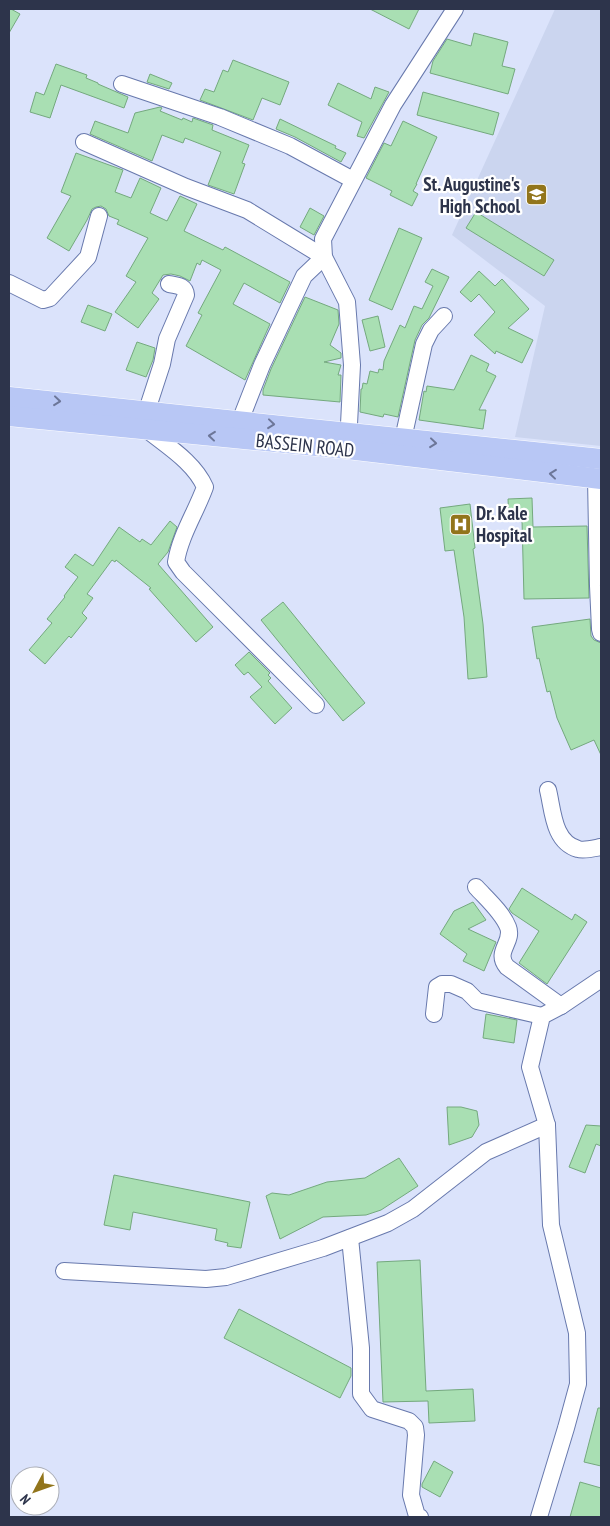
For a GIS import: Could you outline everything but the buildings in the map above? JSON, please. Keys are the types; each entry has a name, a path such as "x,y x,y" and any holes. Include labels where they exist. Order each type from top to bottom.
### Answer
{"main road":[{"name":"BASSEIN ROAD","path":"9,397 146,420 599,469"},
{"name":"BASSEIN ROAD","path":"9,416 240,421 348,441 403,439 599,469"}],"street":[{"path":"348,441 352,365 347,302 324,256 323,239 393,105 455,9"},
{"path":"122,84 220,117 290,146 353,180"},
{"path":"84,142 186,187 247,210 324,256"},
{"path":"9,283 43,300 50,298 88,257 99,216"},
{"path":"240,421 262,365 304,276 324,256"},
{"path":"169,284 183,287 186,290 186,295 167,340 146,420 200,477 205,488 178,550 176,562 183,572 316,705"},
{"path":"403,439 424,344 431,330 444,316"},
{"path":"599,469 598,586 601,634"},
{"path":"548,790 558,833 569,844 579,849 601,847"},
{"path":"476,888 502,916 509,929 508,939 502,954 504,963 561,1006"},
{"path":"434,1014 437,986 442,984 451,984 467,991 477,1001 542,1016 561,1006 601,979"},
{"path":"539,1517 578,1384 577,1333 551,1225 547,1125 530,1067 542,1016"},
{"path":"64,1271 206,1279 226,1277 323,1248 388,1223 413,1208 486,1152 547,1125"},
{"path":"350,1238 361,1348 362,1394 372,1409 410,1421 415,1427 416,1435 410,1495 417,1516 420,1517"}],"shaded area":[{"name":"St. Augustine's High School","path":"555,9 601,9 601,446 515,437 545,306 452,235"}],"place":[{"name":"St. Augustine's High School","path":"536,195"},
{"name":"Dr. Kale Hospital","path":"460,524"}]}
